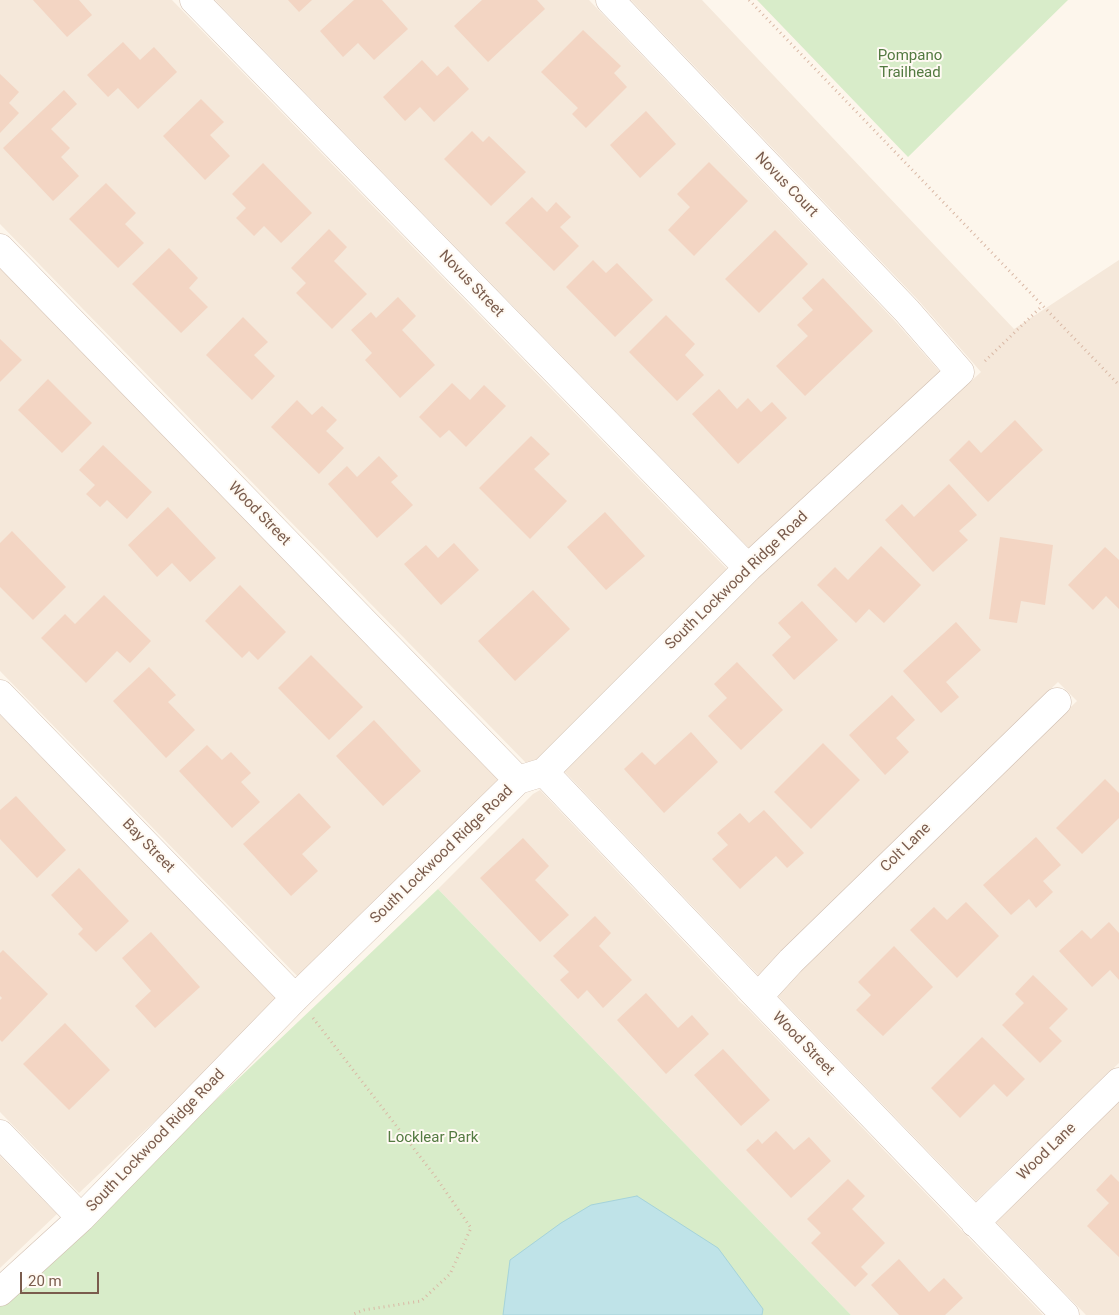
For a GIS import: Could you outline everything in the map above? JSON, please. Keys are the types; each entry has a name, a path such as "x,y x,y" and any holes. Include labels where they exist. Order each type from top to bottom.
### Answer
{"street":[{"name":"Novus Street","path":"194,0 748,568"},
{"name":"Novus Court","path":"610,0 907,311 960,372"},
{"name":"Wood Street","path":"0,248 518,780"},
{"name":"South Lockwood Ridge Road","path":"0,1292 82,1218 303,1006 518,780 544,772 748,568 960,372"},
{"name":"Bay Street","path":"0,694 303,1006"},
{"name":"Colt Lane","path":"758,998 791,961 1057,702"},
{"name":"Wood Street","path":"544,772 758,998 1065,1315"},
{"name":"Wood Lane","path":"975,1223 1119,1082"},
{"path":"0,1134 82,1218"}],"path":[{"path":"749,0 1119,385"},
{"path":"960,372 982,363 1042,306"},
{"path":"303,1006 435,1176 471,1228 450,1274 421,1301 364,1310 351,1315"}],"shaded area":[{"path":"0,0 172,0 727,569 536,760 528,765 0,224"},
{"path":"215,0 589,0 895,321 940,372 749,548"},
{"path":"631,0 702,0 1014,329 1119,260 1119,1063 976,1201 778,996 801,970 1077,701 1058,682 781,951 759,976 564,771 758,578 981,372 918,300"},
{"path":"0,268 504,784 302,981 0,671"},
{"path":"0,715 280,1002 79,1193 0,1112"},
{"path":"540,790 738,1000 1043,1315 851,1315 438,889 533,794"},
{"path":"1119,1101 1119,1315 1086,1315 995,1221"},
{"path":"0,1156 57,1214 0,1268"}],"green space":[{"name":"Pompano Trailhead","path":"757,0 1068,0 908,157"},
{"name":"Locklear Park","path":"438,889 851,1315 0,1315 0,1305"}],"water":[{"path":"637,1196 718,1248 763,1309 762,1315 503,1315 510,1260 561,1223 591,1205"}],"building":[{"path":"33,0 79,0 92,15 67,37"},
{"path":"288,0 312,0 299,12"},
{"path":"354,0 382,0 408,29 374,60 358,43 343,57 320,31"},
{"path":"482,0 537,0 545,9 488,62 454,26"},
{"path":"583,30 621,66 614,73 627,87 586,128 572,114 578,108 541,72"},
{"path":"123,42 140,60 154,47 177,72 138,109 118,88 108,97 87,75"},
{"path":"422,60 437,76 448,66 469,89 434,122 420,107 405,121 383,97"},
{"path":"0,74 19,92 9,103 19,113 0,133"},
{"path":"64,90 77,104 51,129 70,148 61,157 79,176 53,201 3,148"},
{"path":"201,99 224,122 210,135 230,156 205,180 163,136"},
{"path":"646,111 676,144 640,178 610,145"},
{"path":"472,131 483,142 489,136 526,172 491,206 444,159"},
{"path":"709,162 748,201 694,256 668,230 690,207 677,194"},
{"path":"263,163 312,213 281,243 264,226 254,236 236,218 246,208 232,194"},
{"path":"106,183 136,213 125,224 144,243 118,268 69,219"},
{"path":"532,197 547,212 556,202 571,217 560,227 579,246 554,271 505,223"},
{"path":"329,229 347,247 334,261 367,294 332,329 296,293 306,283 291,268"},
{"path":"775,230 808,264 759,313 725,279"},
{"path":"169,248 198,278 189,288 208,307 181,333 132,284"},
{"path":"593,260 606,273 617,263 653,300 615,337 566,287"},
{"path":"823,278 873,331 805,396 776,366 808,336 797,325 813,310 802,298"},
{"path":"398,297 416,316 402,330 435,365 400,398 365,360 372,353 351,330 371,312 376,318"},
{"path":"666,315 695,344 685,355 704,375 677,401 629,352"},
{"path":"243,317 268,342 254,355 275,376 252,400 206,355"},
{"path":"0,339 22,360 0,382"},
{"path":"48,379 92,423 62,453 18,410"},
{"path":"452,383 470,400 484,385 506,406 466,447 449,430 440,438 419,417"},
{"path":"719,389 737,409 748,398 761,412 772,402 787,418 738,464 692,414"},
{"path":"297,400 312,415 322,406 337,420 326,431 344,448 319,474 271,427"},
{"path":"1015,420 1043,450 988,502 949,460 969,440 981,453"},
{"path":"531,436 550,454 534,469 567,501 530,539 479,488"},
{"path":"103,445 152,492 127,519 107,500 100,507 86,494 95,485 79,470"},
{"path":"379,456 398,476 391,482 413,505 377,538 328,484 347,466 357,477"},
{"path":"949,484 977,515 959,531 968,540 933,572 885,520 902,504 914,517"},
{"path":"168,507 216,558 190,582 172,563 157,577 128,545"},
{"path":"605,512 645,556 606,590 567,547"},
{"path":"12,531 66,587 33,620 0,587 0,543"},
{"path":"1000,537 1053,545 1045,605 1021,601 1017,623 989,619"},
{"path":"454,543 479,570 441,605 404,564 426,545 438,558"},
{"path":"881,546 921,585 884,623 869,609 856,623 817,585 835,567 848,580"},
{"path":"1105,547 1119,560 1119,609 1106,596 1093,610 1068,585"},
{"path":"240,585 286,632 258,660 249,651 242,658 205,621"},
{"path":"533,590 570,629 515,681 478,641"},
{"path":"104,595 151,641 130,663 117,651 86,683 41,638 65,614 75,624"},
{"path":"802,601 838,640 794,680 772,655 791,637 778,623"},
{"path":"956,622 981,650 946,682 959,697 941,713 903,671"},
{"path":"311,655 363,707 329,740 278,688"},
{"path":"737,662 783,710 741,750 708,716 727,698 714,684"},
{"path":"149,667 176,695 168,702 195,730 166,758 113,701"},
{"path":"892,695 915,720 896,738 909,752 885,775 849,735"},
{"path":"374,720 421,771 383,806 336,756"},
{"path":"691,732 718,762 664,813 624,769 642,752 655,765"},
{"path":"823,743 860,780 811,829 774,792"},
{"path":"207,745 222,760 231,752 251,773 241,782 260,802 232,828 179,771"},
{"path":"1105,779 1119,793 1119,818 1082,854 1056,828"},
{"path":"299,793 331,827 302,854 318,871 291,896 243,844"},
{"path":"16,796 66,850 37,878 0,839 0,810"},
{"path":"764,810 804,853 787,868 776,856 740,889 712,859 728,845 717,833 740,813 749,823"},
{"path":"1036,837 1061,865 1043,881 1053,892 1036,908 1029,899 1011,915 983,885"},
{"path":"523,838 549,866 535,880 569,915 540,942 480,878"},
{"path":"79,868 129,921 96,952 78,934 83,929 51,895"},
{"path":"966,902 999,936 957,978 910,930 934,907 947,920"},
{"path":"595,916 611,933 599,946 632,980 603,1008 587,990 578,999 560,980 569,972 553,956"},
{"path":"1109,922 1119,933 1119,980 1110,970 1092,987 1059,951 1082,930 1091,939"},
{"path":"151,932 200,987 155,1028 135,1006 151,991 122,958"},
{"path":"894,946 933,987 883,1036 856,1010 871,995 858,982"},
{"path":"3,950 48,994 2,1042 0,1040 0,1000 2,998 0,996 0,953"},
{"path":"1033,975 1068,1009 1049,1028 1062,1041 1040,1063 1002,1025 1024,1003 1015,994"},
{"path":"646,993 678,1028 692,1015 709,1034 666,1074 617,1020"},
{"path":"65,1023 110,1070 69,1110 23,1064"},
{"path":"982,1037 1025,1079 1007,1097 994,1084 960,1118 931,1088"},
{"path":"723,1049 770,1100 741,1126 694,1075"},
{"path":"776,1131 794,1150 809,1137 831,1161 791,1198 746,1150 758,1139 762,1144"},
{"path":"1111,1174 1119,1182 1119,1257 1087,1226 1109,1203 1096,1190"},
{"path":"848,1179 865,1196 852,1209 885,1243 861,1267 868,1274 855,1287 811,1243 821,1233 807,1219"},
{"path":"899,1259 929,1292 944,1278 963,1298 945,1315 899,1315 871,1285"}]}
